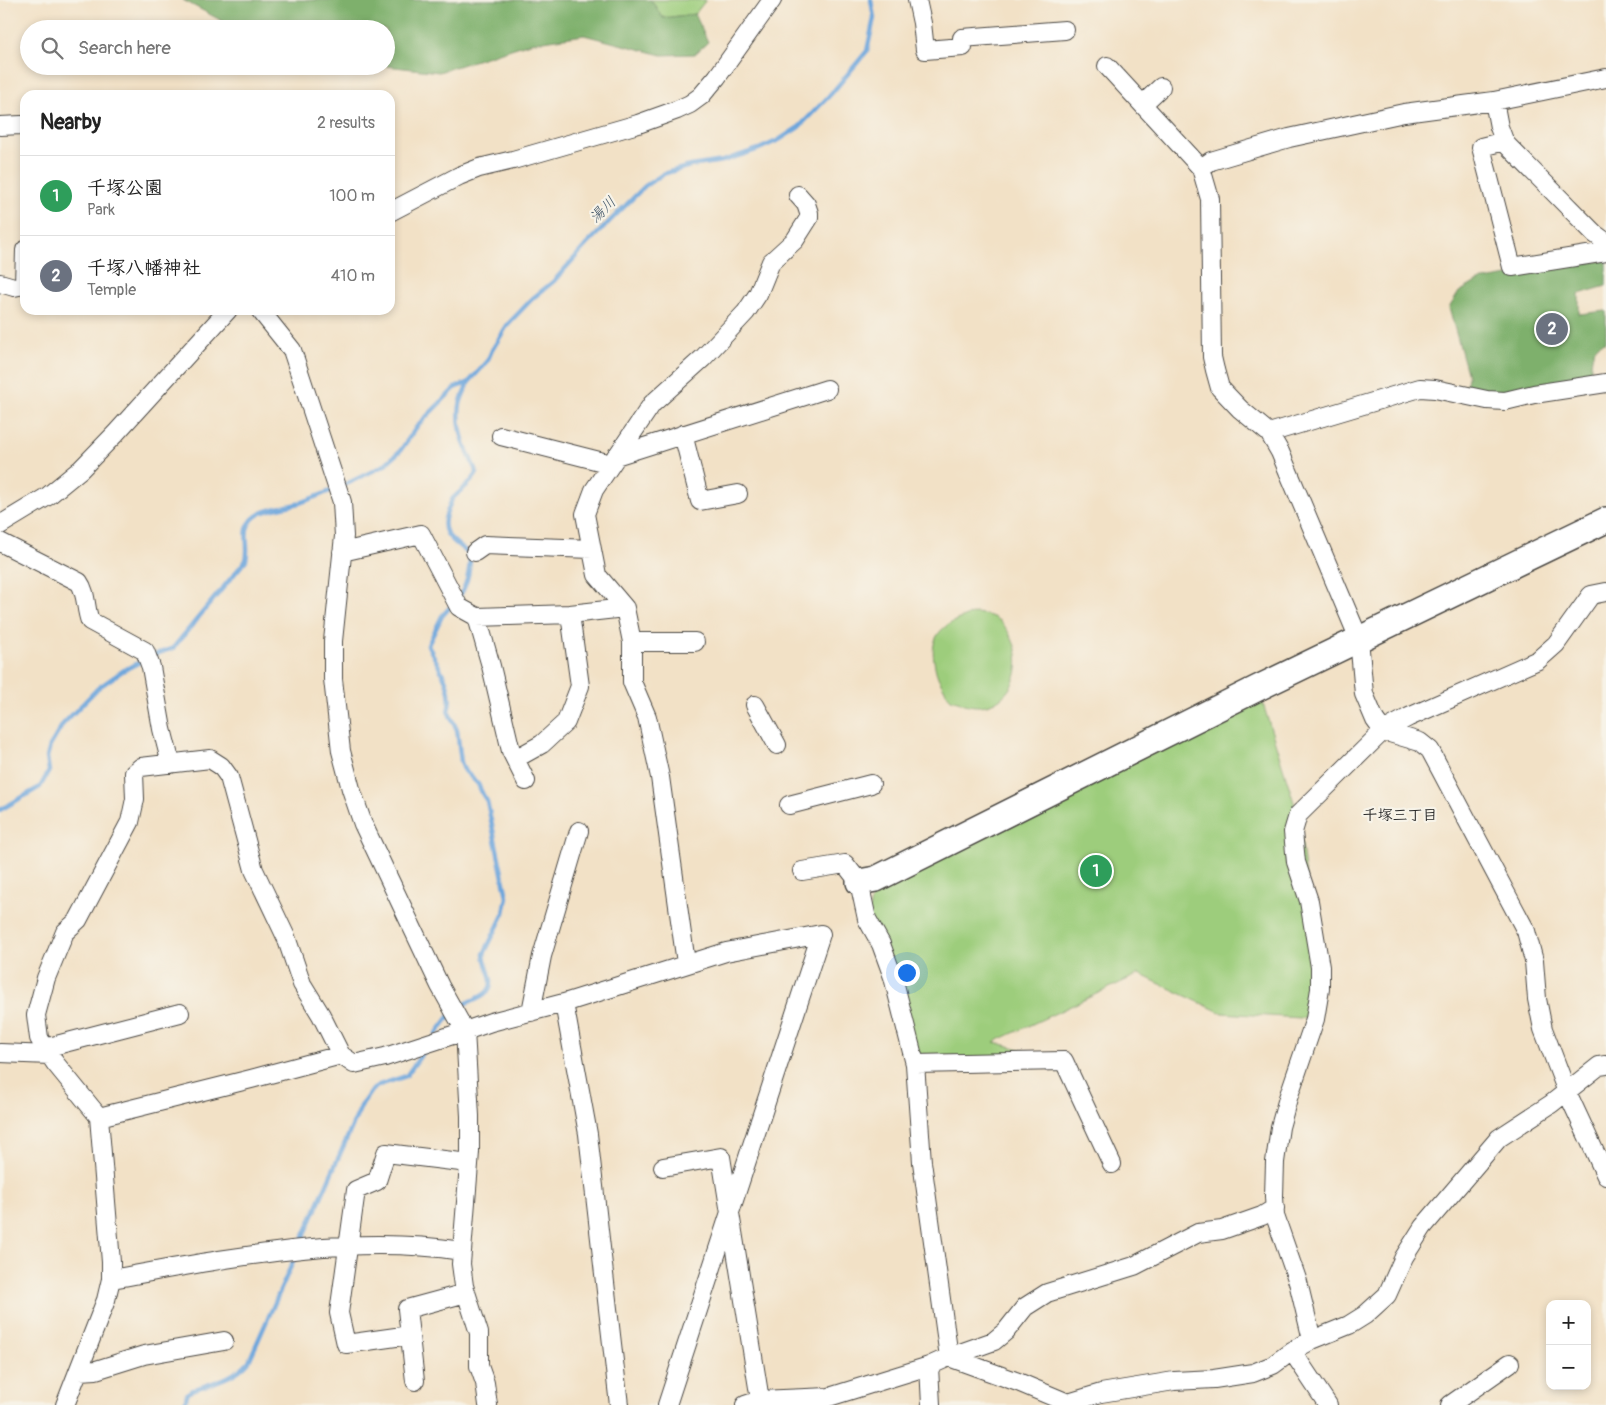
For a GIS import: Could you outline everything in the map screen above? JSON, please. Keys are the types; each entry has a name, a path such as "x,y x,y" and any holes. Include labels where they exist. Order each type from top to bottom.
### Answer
{"street":[{"path":"395,209 459,176 479,168 638,124 690,104 701,96 717,77 772,0"},
{"path":"918,0 925,50 962,46 962,38 1065,30"},
{"path":"1107,66 1201,168 1210,199 1212,357 1220,388 1240,409 1269,433 1280,452 1359,639 1364,694 1375,720 1383,731 1420,742 1430,750 1526,931 1534,961 1537,999 1543,1029 1567,1092 1606,1176"},
{"path":"1201,168 1211,161 1289,138 1404,113 1494,101 1606,78"},
{"path":"1143,104 1161,87"},
{"path":"1494,101 1498,126 1504,141 1595,234 1606,242"},
{"path":"0,126 20,125"},
{"path":"1504,141 1482,147 1512,267 1606,252"},
{"path":"686,963 660,777 647,717 632,682 632,642 625,608 597,575 585,514 594,490 652,404 703,358 746,312 758,294 771,262 796,240 809,218 806,204 798,195"},
{"path":"0,283 14,288 20,286"},
{"path":"0,525 48,496 81,469 223,315"},
{"path":"264,315 292,350 342,502 344,536 333,640 333,678 342,750 351,789 363,824 440,986 466,1031 470,1116 469,1163 461,1264 466,1293 479,1333 479,1366 485,1383 488,1405"},
{"path":"1269,433 1420,388 1435,389 1487,400 1504,401 1534,394 1606,383"},
{"path":"501,436 613,460 683,434 827,388"},
{"path":"683,434 700,501 738,494"},
{"path":"859,882 876,879 1359,639 1606,520"},
{"path":"342,552 420,534 459,607 477,617 570,614 625,608"},
{"path":"0,542 79,582 84,589 86,612 90,621 148,659 171,764"},
{"path":"475,552 486,544 592,549"},
{"path":"1312,1340 1298,1282 1275,1216 1274,1196 1280,1128 1288,1098 1315,1019 1320,989 1320,967 1309,901 1296,862 1293,832 1298,815 1383,731 1409,717 1538,660 1556,644 1591,595 1606,592"},
{"path":"515,759 542,744 566,722 580,686 570,614"},
{"path":"477,617 491,666 511,751 526,781"},
{"path":"632,642 695,642"},
{"path":"755,705 777,745"},
{"path":"65,1405 106,1300 111,1279 111,1262 99,1116 39,1038 36,1015 46,978 65,932 78,920 130,822 135,799 134,773 141,767 210,759 221,766 229,777 254,870 286,937 302,984 341,1055 354,1064 385,1057 564,1003 686,963 726,952 821,934 667,1405"},
{"path":"789,805 871,784"},
{"path":"531,1012 542,956 579,831"},
{"path":"802,871 844,864 859,882 867,919 881,944 894,977 915,1064 922,1162 949,1357"},
{"path":"564,1003 588,1134 619,1405"},
{"path":"0,1053 48,1051 180,1013"},
{"path":"99,1116 341,1055"},
{"path":"915,1064 1064,1061 1112,1164"},
{"path":"949,1357 1018,1382 1049,1400 1068,1403 1101,1393 1174,1381 1214,1379 1253,1373 1273,1365 1292,1351 1312,1340 1349,1325 1387,1295 1404,1258 1422,1227 1499,1138 1551,1104 1599,1066 1606,1065"},
{"path":"410,1335 346,1344 339,1313 356,1190 377,1181 386,1153 469,1163"},
{"path":"663,1167 720,1157 730,1212 753,1403 829,1397 929,1366 994,1341 1006,1331 1025,1307 1047,1293 1134,1266 1198,1233 1222,1230 1262,1216 1275,1208"},
{"path":"111,1279 212,1261 284,1251 348,1245 435,1247 462,1251"},
{"path":"415,1381 406,1309 466,1293"},
{"path":"79,1371 96,1370 144,1355 224,1341"},
{"path":"1292,1351 1328,1405"},
{"path":"1450,1405 1510,1363"},
{"path":"929,1366 931,1405"}],"green space":[{"path":"183,0 651,0 663,18 695,14 708,42 695,54 662,55 584,35 530,43 439,72 395,67 395,20 220,20"},
{"path":"651,0 706,0 695,14 663,18"},
{"path":"1606,260 1606,286 1579,294 1579,314 1606,311 1606,342 1597,346 1592,355 1591,377 1505,401 1466,389 1468,376 1449,308 1459,292 1478,281"},
{"path":"975,613 988,615 1002,623 1012,639 1017,652 1015,679 1009,690 1000,699 989,704 976,706 950,698 937,675 933,650 938,635 943,629 957,620"},
{"path":"1258,688 1298,815 1309,901 1315,1019 1222,1013 1139,974 994,1042 1064,1061 915,1064 867,919 876,879"}],"waterway":[{"name":"湯川","path":"340,487 383,466 400,451 418,425 456,387 468,383 487,362 508,324 533,298 554,281 587,244 645,186 663,174 690,166 723,161 759,149 779,140 799,127 831,94 867,51 874,18 871,0"},
{"path":"458,598 468,577 470,555 449,537 446,532 445,520 453,498 477,473 466,449 461,432 459,414 468,383"},
{"path":"151,656 173,648 246,560 247,529 255,516 269,510 300,503 333,490"},
{"path":"453,604 442,616 428,645 447,685 450,702 448,711 457,730 461,762 464,770 478,784 487,801 507,897 504,913 484,954 491,981 490,987 483,995 456,1009"},
{"path":"0,810 40,787 49,771 47,757 50,746 63,724 98,688 124,670 144,660"},
{"path":"436,1034 451,1014"},
{"path":"300,1245 362,1104 371,1091 379,1085 406,1076 424,1051"},
{"path":"185,1405 187,1394 192,1390 230,1376 249,1361 296,1255"}],"place":[{"name":"千塚八幡神社","path":"1552,329"},
{"name":"千塚公園","path":"1096,871"}],"district":[{"name":"千塚三丁目","path":"1400,815"}]}
